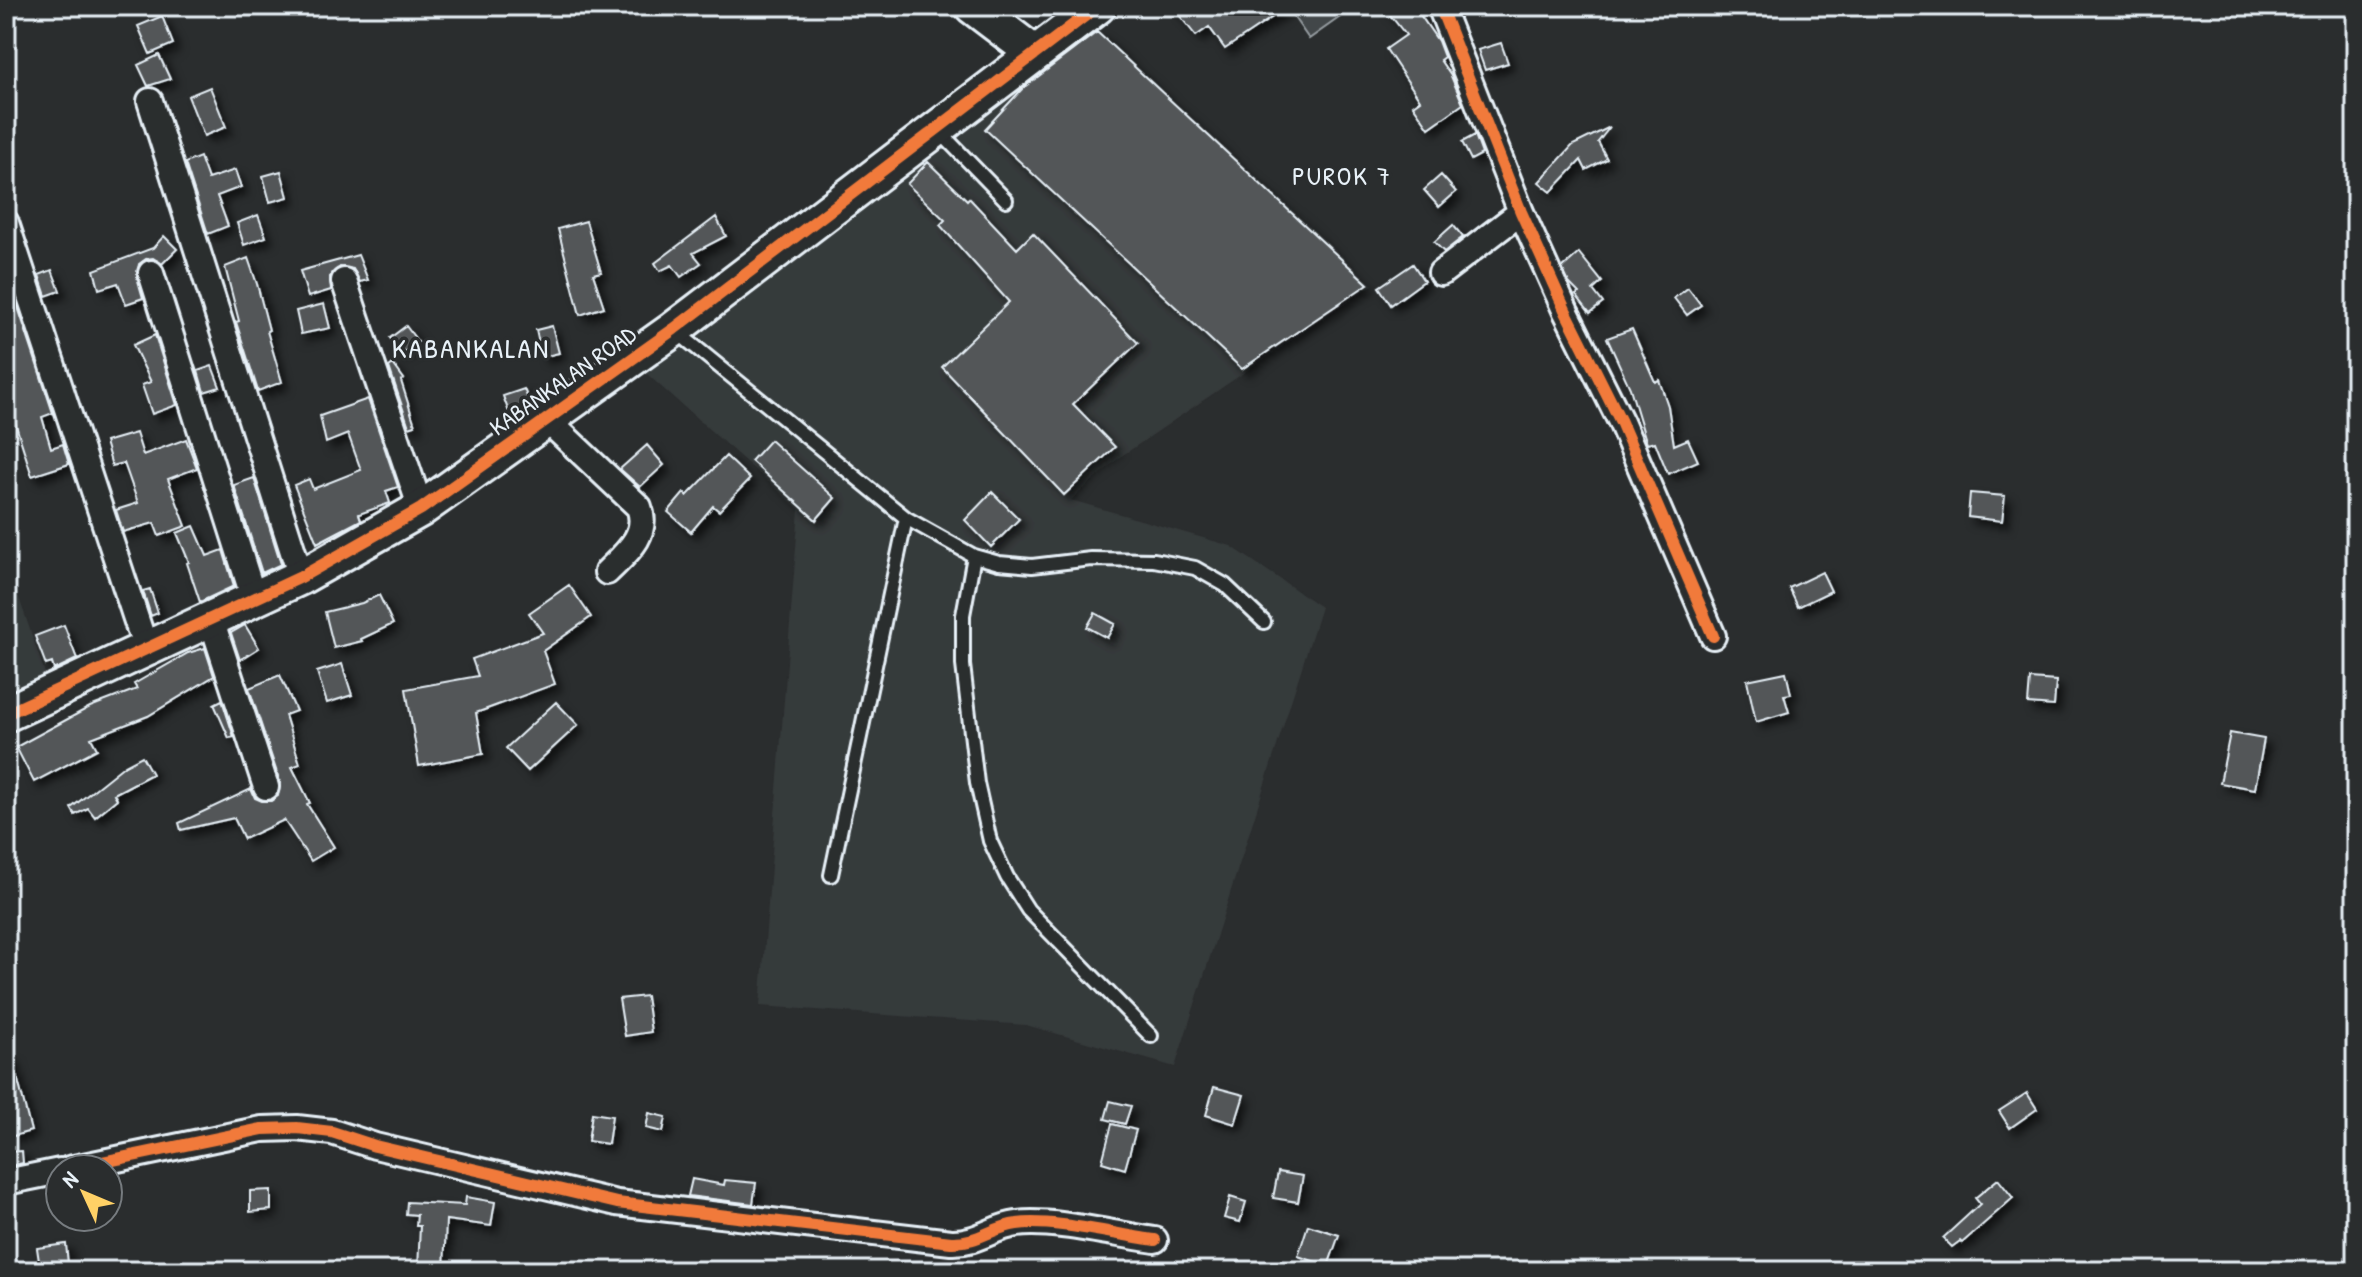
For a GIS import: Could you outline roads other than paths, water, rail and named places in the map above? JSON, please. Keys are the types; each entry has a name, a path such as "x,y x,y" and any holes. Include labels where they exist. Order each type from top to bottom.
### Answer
{"street":[{"path":"972,6 1034,53"},
{"name":"KABANKALAN ROAD","path":"6,714 301,577 421,509 674,329 1098,6"},
{"path":"1440,6 1521,212 1621,422 1713,636"},
{"path":"150,101 301,577"},
{"path":"1441,273 1521,212"},
{"path":"6,223 146,649"},
{"path":"151,273 254,599"},
{"path":"344,281 421,509"},
{"path":"547,420 639,507 643,517 635,544 607,572"},
{"path":"211,619 266,787"},
{"path":"124,1158 262,1129 297,1128 332,1132 375,1146 617,1203 951,1242 967,1243 1016,1224 1041,1224 1155,1240"},
{"path":"6,1182 44,1174"}],"lane":[{"path":"936,128 1006,200"},
{"path":"674,329 906,518 974,556 999,563 1032,566 1091,559 1154,560 1195,568 1225,585 1264,622"},
{"path":"831,875 906,518"},
{"path":"974,556 963,615 963,665 977,783 990,841 1007,877 1028,910 1151,1036"}],"district":[{"name":"PUROK 7","path":"1342,176"},
{"name":"KABANKALAN","path":"471,348"}]}
